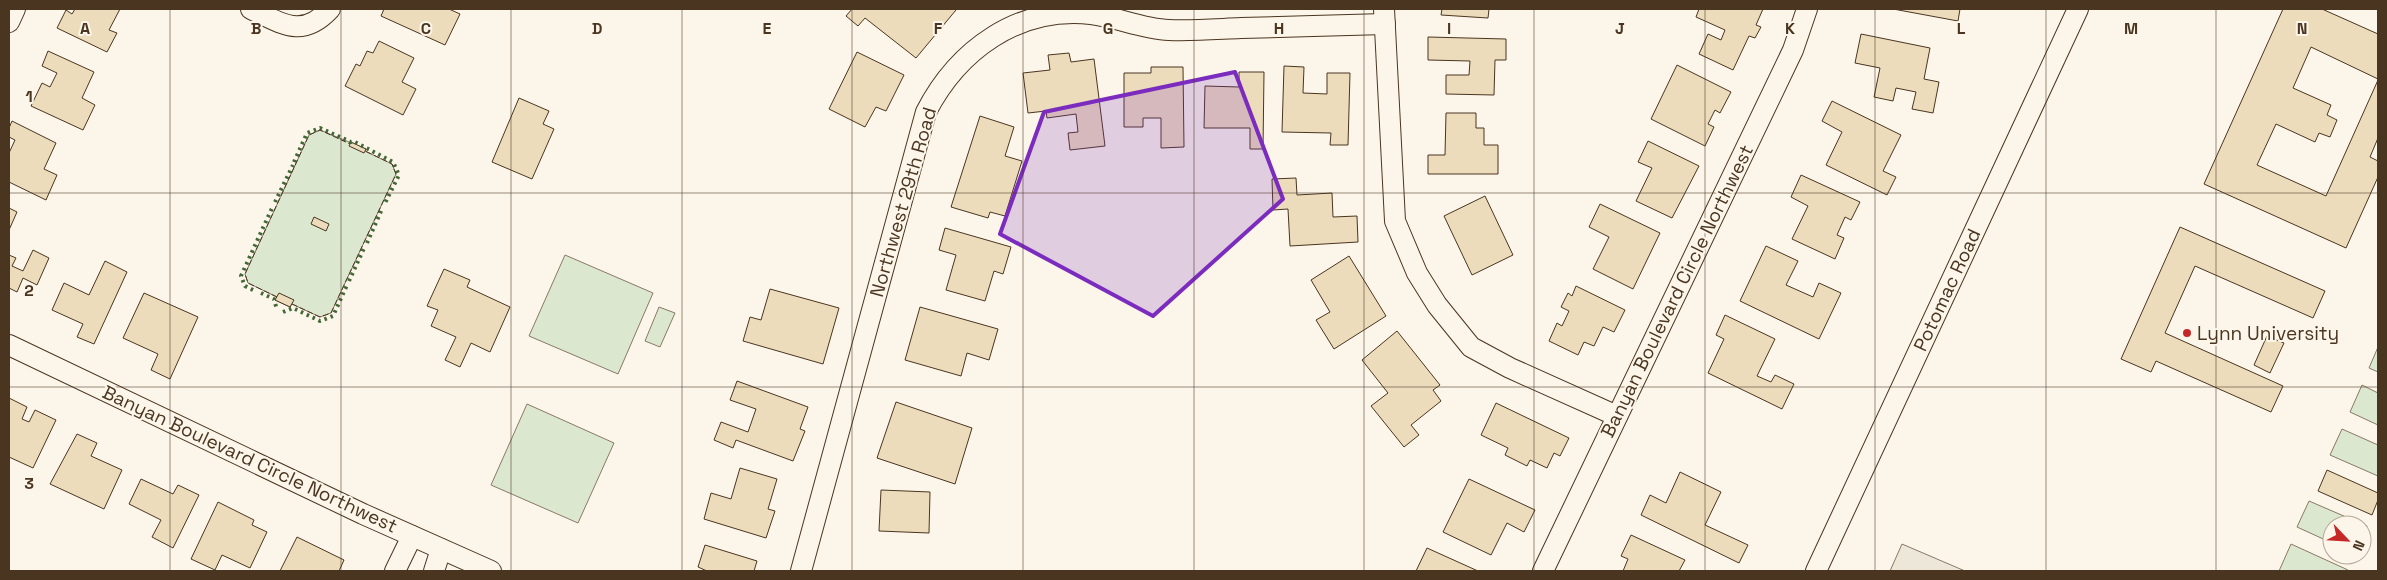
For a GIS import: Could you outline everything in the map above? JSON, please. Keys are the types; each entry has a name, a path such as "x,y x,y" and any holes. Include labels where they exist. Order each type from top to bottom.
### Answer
{"street":[{"path":"9,22 15,9"},
{"path":"251,9 284,24 302,27 318,21 330,9"},
{"name":"Banyan Boulevard Circle Northwest","path":"1543,571 1793,50 1807,9"},
{"name":"Potomac Road","path":"1816,571 2078,9"},
{"name":"Northwest 29th Road","path":"801,571 926,112 940,86 959,63 989,38 1006,28 1043,15 1063,12 1092,14 1167,30 1385,16"},
{"path":"1385,16 1394,221 1417,273 1437,305 1471,347 1510,368 1616,416"},
{"name":"Banyan Boulevard Circle Northwest","path":"9,345 412,536 491,571"},
{"path":"395,571 412,536"},
{"path":"434,571 441,549"}],"highlighted area":[{"path":"1235,72 1283,199 1153,316 1000,234 1044,112"}],"green space":[{"path":"320,130 366,149 365,151 392,164 396,174 331,313 320,317 292,304 290,307 275,300 277,297 248,283 245,274 309,135"},
{"path":"565,255 653,293 618,374 529,336"},
{"path":"659,307 675,313 660,347 645,341"},
{"path":"2378,347 2378,372 2369,368"},
{"path":"2362,385 2378,393 2378,425 2350,412"},
{"path":"527,404 614,443 578,523 491,485"},
{"path":"2342,429 2378,445 2378,476 2330,455"},
{"path":"2309,501 2341,515 2322,515 2322,538 2297,527"},
{"path":"2291,544 2322,558 2322,565 2337,565 2348,570 2347,571 2279,571"}],"shaded area":[{"path":"1902,544 1965,571 1890,571"}],"building":[{"path":"75,9 120,9 109,30 117,33 107,52 57,28 66,10 72,14"},
{"path":"384,9 449,9 460,14 445,45 381,16"},
{"path":"852,9 956,10 916,58 865,18 858,26 846,16"},
{"path":"1442,9 1489,9 1488,18 1441,15"},
{"path":"1699,9 1763,9 1756,25 1761,27 1755,38 1749,36 1733,70 1699,54 1708,34 1721,40 1725,30 1696,17"},
{"path":"1893,9 1960,9 1958,21"},
{"path":"2283,9 2322,9 2378,34 2378,79 2311,47 2293,88 2331,105 2327,115 2337,120 2330,137 2319,133 2315,142 2276,124 2257,165 2326,196 2378,80 2378,138 2370,157 2378,161 2378,177 2346,248 2204,184"},
{"path":"1861,34 1930,48 1924,79 1939,82 1933,113 1912,109 1916,92 1896,88 1893,101 1874,97 1880,68 1855,63"},
{"path":"1428,37 1506,39 1506,60 1495,60 1494,95 1446,94 1446,75 1469,75 1470,61 1428,60"},
{"path":"379,41 414,58 402,82 416,89 403,115 345,86 356,64 360,66 367,51 373,53"},
{"path":"48,51 94,72 82,98 95,105 83,130 31,106 42,83 50,87 57,73 42,66"},
{"path":"857,52 904,75 886,111 876,107 865,127 829,109"},
{"path":"1069,53 1071,62 1094,59 1105,146 1070,150 1068,133 1078,132 1076,114 1047,118 1046,111 1028,113 1023,73 1050,70 1048,55"},
{"path":"1677,65 1731,92 1720,113 1715,110 1708,124 1714,127 1705,146 1651,119"},
{"path":"1284,66 1304,67 1303,93 1327,94 1327,73 1350,73 1348,145 1330,145 1331,133 1282,132"},
{"path":"1151,67 1183,67 1184,147 1161,148 1161,118 1143,118 1143,127 1124,127 1124,73 1151,73"},
{"path":"1239,72 1264,72 1263,149 1250,149 1250,128 1204,128 1205,86 1239,87"},
{"path":"519,98 549,111 543,124 554,129 532,179 492,162"},
{"path":"1832,101 1901,135 1883,171 1896,177 1887,195 1826,165 1842,132 1822,121"},
{"path":"1446,113 1476,113 1476,128 1484,128 1484,145 1498,145 1498,174 1428,174 1428,155 1445,155"},
{"path":"980,116 1014,127 1005,156 1022,161 1005,216 990,212 988,218 951,207"},
{"path":"12,121 56,143 44,169 57,175 46,200 9,182 9,153 15,140 9,137 9,128"},
{"path":"1648,141 1699,166 1672,218 1636,201 1652,168 1638,162"},
{"path":"351,142 366,149 364,153 349,146"},
{"path":"1801,175 1860,202 1851,220 1845,217 1837,235 1844,238 1835,259 1792,239 1808,206 1791,197"},
{"path":"1296,178 1297,195 1332,193 1333,217 1357,216 1358,242 1290,246 1288,209 1273,210 1272,179"},
{"path":"1485,196 1513,255 1472,275 1444,216"},
{"path":"1600,204 1660,233 1633,289 1593,269 1609,237 1589,227"},
{"path":"9,208 17,212 9,230"},
{"path":"314,217 329,224 326,231 311,224"},
{"path":"2180,227 2325,291 2313,318 2195,266 2165,333 2283,386 2271,412 2156,361 2151,372 2121,359"},
{"path":"945,228 1011,247 1003,274 994,271 985,301 946,290 956,255 939,250"},
{"path":"1766,246 1798,261 1786,285 1813,297 1819,283 1841,293 1819,339 1740,301"},
{"path":"33,250 49,258 37,285 23,278 17,292 9,288 9,255 16,258 12,266 23,271"},
{"path":"1349,256 1386,316 1334,349 1316,320 1330,312 1311,280"},
{"path":"105,261 127,272 94,344 77,337 83,324 52,310 64,283 89,295"},
{"path":"444,269 470,280 467,287 510,307 490,352 471,343 460,367 445,360 456,337 431,326 438,310 427,306"},
{"path":"1576,286 1625,310 1614,332 1603,327 1594,346 1584,342 1578,355 1549,341 1557,323 1562,326 1569,311 1561,307 1568,293 1572,296"},
{"path":"770,289 839,308 823,364 743,341 750,317 761,320"},
{"path":"144,293 198,317 170,379 151,370 158,354 123,338"},
{"path":"279,293 294,300 290,307 275,300"},
{"path":"920,307 998,329 989,360 967,353 961,376 905,360"},
{"path":"1725,315 1775,339 1757,376 1771,382 1775,375 1794,384 1782,409 1708,373 1724,339 1716,335"},
{"path":"1397,331 1440,385 1433,390 1441,401 1411,425 1419,435 1404,447 1371,406 1388,393 1362,360"},
{"path":"2267,336 2284,343 2270,373 2254,365"},
{"path":"737,381 808,407 800,429 805,431 793,461 736,440 733,448 714,440 721,422 748,432 756,409 730,400"},
{"path":"9,398 27,407 22,419 29,422 35,410 56,420 33,468 9,457"},
{"path":"896,402 972,428 955,484 877,458"},
{"path":"1496,403 1569,438 1560,456 1554,453 1547,468 1530,460 1527,466 1505,455 1508,448 1481,435"},
{"path":"77,434 97,443 91,456 122,470 104,509 50,484"},
{"path":"740,468 777,479 768,509 775,511 766,538 704,519 711,493 731,499"},
{"path":"2327,470 2378,493 2378,500 2372,515 2318,491"},
{"path":"1680,472 1721,492 1705,525 1748,545 1739,563 1641,515 1650,495 1666,503"},
{"path":"141,479 173,494 178,485 199,495 173,548 152,537 161,520 129,504"},
{"path":"1469,479 1535,510 1524,532 1507,523 1491,555 1443,532"},
{"path":"881,490 930,492 929,533 879,531"},
{"path":"218,502 254,520 252,525 267,532 250,568 222,555 215,570 191,559"},
{"path":"1631,535 1685,560 1679,571 1623,571 1628,559 1621,556"},
{"path":"297,537 344,560 339,571 280,571"},
{"path":"705,545 757,561 754,571 707,571 698,567"},
{"path":"1427,548 1478,571 1416,571"}],"hedge":[{"path":"294,162 307,133 320,128 351,142 353,141 393,162 399,175 384,205"},
{"path":"275,202 293,165"},
{"path":"253,290 245,286 241,276 273,206"},
{"path":"367,243 382,209"},
{"path":"349,281 365,246"},
{"path":"283,312 293,308 320,321 333,316 347,285"},
{"path":"261,293 274,299 277,310"}],"fence":[{"path":"277,297 248,283 245,274 309,135 320,130 350,144"},
{"path":"292,304 320,317 331,313 396,174 392,164 365,151"}],"place":[{"name":"Lynn University","path":"2187,333"}]}
